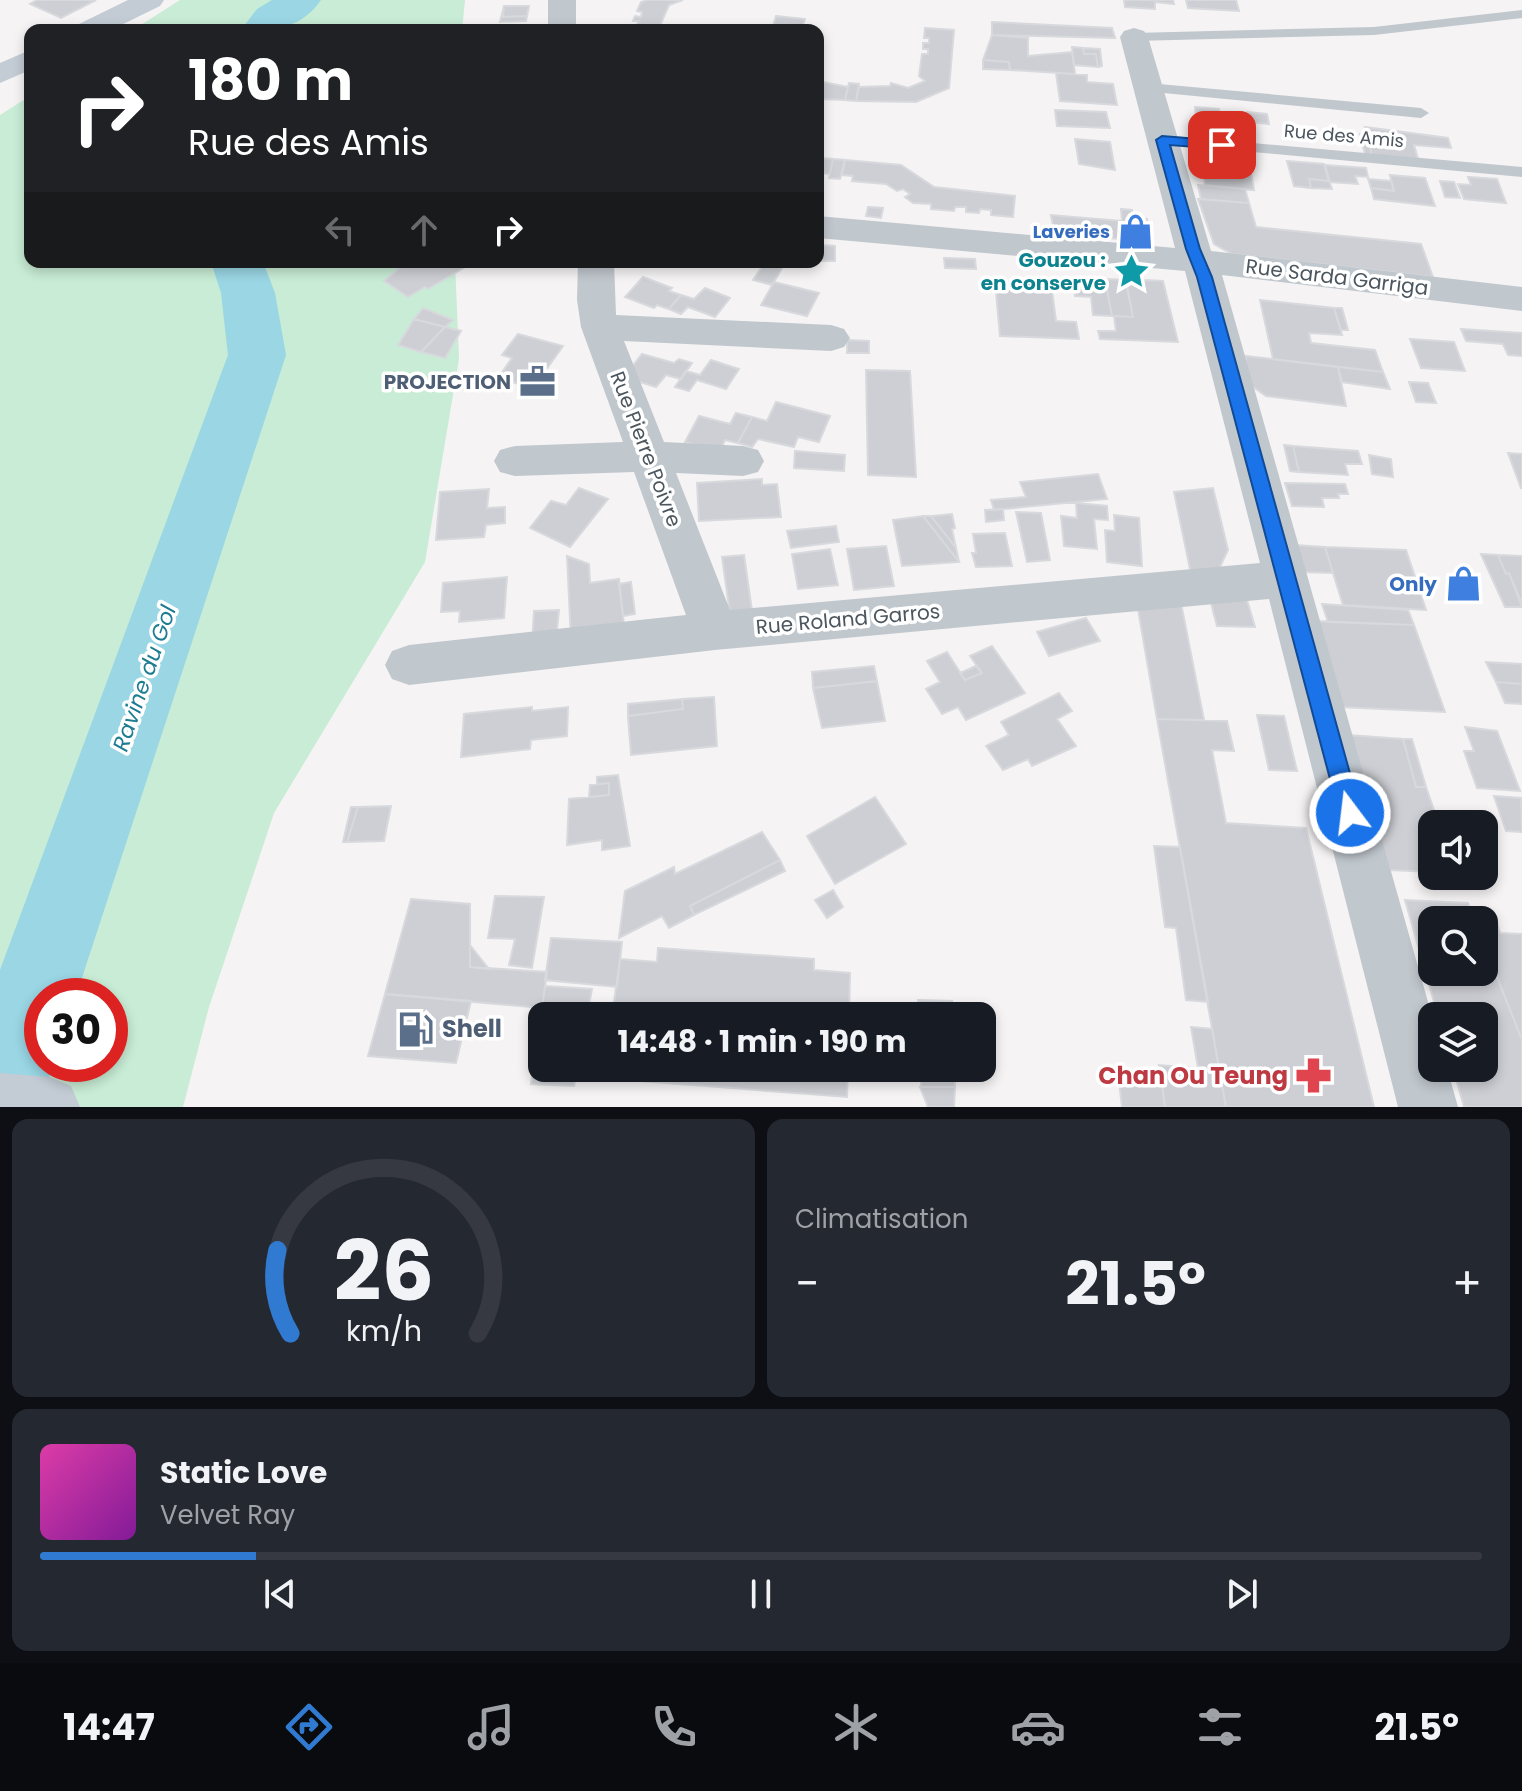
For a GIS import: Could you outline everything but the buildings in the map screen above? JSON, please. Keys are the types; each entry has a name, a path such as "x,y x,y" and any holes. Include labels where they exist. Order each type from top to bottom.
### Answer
{"main road":[{"path":"101,24 150,0"},
{"path":"0,1103 50,1107"}],"street":[{"path":"562,0 562,24"},
{"path":"1134,37 1288,579 1428,1107"},
{"name":"Rue Sarda Garriga","path":"824,228 1199,263 1522,299"},
{"name":"Rue Pierre Poivre","path":"596,268 595,300 600,327 715,631"},
{"path":"600,327 831,338"},
{"path":"515,461 647,456 743,461"},
{"name":"Rue Roland Garros","path":"409,665 715,631 1288,579"}],"lane":[{"path":"1134,37 1374,31 1522,14"},
{"path":"1148,88 1421,113"},
{"name":"Rue des Amis","path":"1162,140 1522,172"}],"green space":[{"path":"180,0 465,0 463,24 142,24"},
{"path":"24,100 24,268 455,268 459,359 425,562 274,813 209,1007 183,1107 0,1107 0,115"}],"waterway":[{"name":"Ravine du Gol","path":"267,24 300,0"},
{"name":"Ravine du Gol","path":"0,1091 257,355 248,293 239,268"}],"place":[{"name":"Laveries","path":"1136,232"},
{"name":"Gouzou : en conserve","path":"1132,272"},
{"name":"PROJECTION","path":"537,382"},
{"name":"Only","path":"1463,584"},
{"name":"Shell","path":"416,1029"},
{"name":"Chan Ou Teung","path":"1314,1076"}],"route":[{"path":"1222,145 1162,140 1193,249 1205,277 1350,813"}]}
